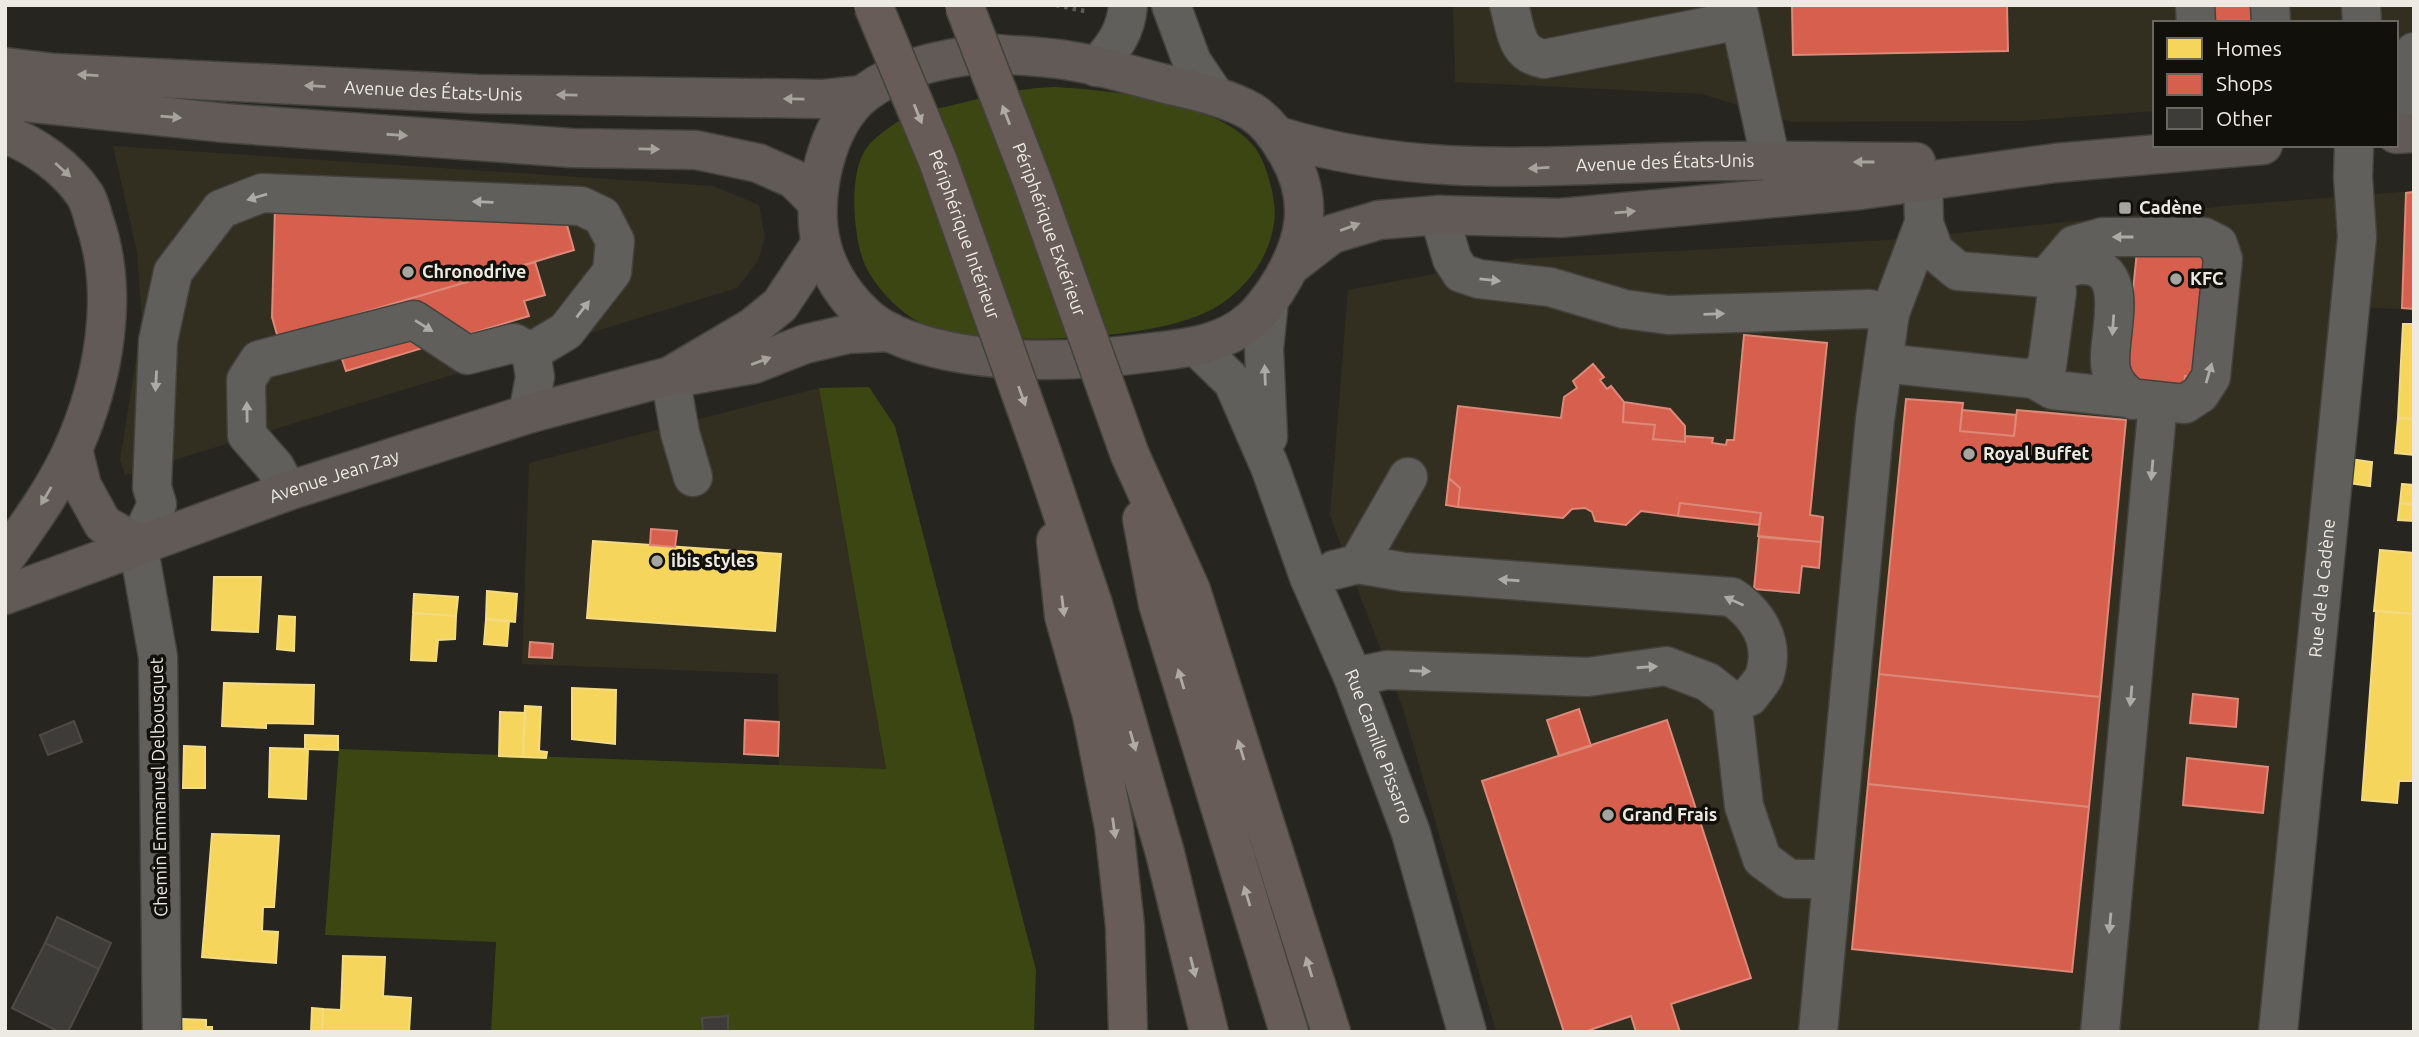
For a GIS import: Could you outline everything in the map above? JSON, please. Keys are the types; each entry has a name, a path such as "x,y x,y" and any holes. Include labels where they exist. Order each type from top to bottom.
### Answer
{"highway":[{"name":"Périphérique Intérieur","path":"873,5 938,161 1045,459"},
{"name":"Périphérique Extérieur","path":"964,5 1034,186 1130,455"},
{"path":"1130,455 1158,604 1289,1032"},
{"path":"1130,455 1191,590 1331,1032"},
{"path":"1045,459 1064,616 1092,715 1114,827 1125,926 1128,1032"},
{"path":"1045,459 1093,604 1165,853 1209,1032"}],"main road":[{"path":"987,53 1071,61 1096,67 1215,96 1254,113 1278,136 1298,170 1305,201 1303,230 1293,264 1253,319 1231,334 1197,347 1133,355 1009,358 944,352 890,332 871,321 834,276 821,243 817,202 823,168 835,130 862,95 895,75 936,60 987,53"},
{"name":"Avenue des États-Unis","path":"5,67 55,74 478,94 824,99 862,95"},
{"path":"5,100 225,123 502,143 696,150 758,163 794,179 817,202"},
{"path":"5,134 62,168 86,196 107,264 104,339 96,376 73,449 30,523 5,558"},
{"name":"Avenue des États-Unis","path":"1278,136 1312,147 1394,161 1507,169 1681,162 2055,163"},
{"name":"Avenue des États-Unis","path":"1293,264 1332,234 1362,223 1440,215 1560,218 1861,190 2055,163 2222,147"},
{"name":"Avenue Jean Zay","path":"670,376 752,327 780,305 821,243"},
{"name":"Avenue Jean Zay","path":"5,595 288,491 528,414 670,376 754,364 805,344 848,334 890,332"},
{"path":"73,449 82,486 103,524 138,544"}],"street":[{"path":"1096,67 1115,46 1125,28 1128,5"},
{"path":"1171,5 1192,62 1215,96"},
{"path":"1509,5 1520,47 1526,54 1544,59 1739,13 1771,162"},
{"path":"2407,55 2414,105"},
{"name":"Rue de la Cadène","path":"2278,1032 2357,237 2354,147"},
{"path":"1923,181 1924,223 1934,251 1958,271 2046,278 2081,265 2098,270 2111,280 2115,298 2110,368 2118,387 2145,401"},
{"path":"138,544 157,504 152,487 158,341 173,272 221,209 262,193 581,206 602,216 615,241 611,272 566,331 531,352"},
{"path":"1440,215 1452,259 1461,273 1479,279 1549,287 1624,309 1668,316 1869,309 1890,313"},
{"path":"1818,1032 1883,363 1890,313 1924,223"},
{"path":"1883,363 2034,379 2053,390 2145,401 2185,404 2200,394 2211,377 2223,259 2218,244 2204,237 2103,237 2074,246 2046,278"},
{"path":"2034,379 2047,366 2057,292 2046,278"},
{"name":"Rue Camille Pissarro","path":"1269,300 1265,349 1270,467"},
{"path":"288,491 275,467 247,435 246,380 259,360 414,320 467,355 514,343 531,352"},
{"name":"Rue Camille Pissarro","path":"1197,347 1233,382 1270,467 1309,577 1353,677 1411,833 1467,1032"},
{"path":"528,414 535,377 531,352"},
{"path":"670,376 680,433 694,477"},
{"path":"2100,1032 2145,401"},
{"path":"1358,564 1408,477"},
{"name":"Chemin Emmanuel Delbousquet","path":"138,544 158,657 162,1032"},
{"path":"1309,577 1358,564 1404,572 1732,597 1752,611 1767,639 1765,675 1749,697 1732,701"},
{"path":"1353,677 1387,670 1588,677 1666,666 1708,682 1732,701 1744,806 1762,859 1789,879 1832,879"}],"path":[{"path":"1056,5 1089,11"}],"shaded area":[{"path":"1453,5 2414,5 2414,89 2398,91 2398,21 2153,21 2153,111 2023,121 1792,122 1702,94 1455,82"},
{"path":"113,146 713,186 759,205 765,237 758,261 737,288 125,475 120,460 142,322 137,252"},
{"path":"2414,191 2414,310 2339,306 2267,1032 1496,1032 1403,709 1330,516 1348,290 1515,259 1888,240 2235,205"},
{"path":"819,388 886,770 779,767 778,674 522,664 529,463"}],"green space":[{"path":"1054,87 1133,95 1192,109 1218,119 1240,133 1256,149 1271,186 1274,223 1262,259 1249,279 1231,296 1196,317 1162,326 1123,333 1038,339 997,338 933,328 912,318 882,291 863,260 855,218 857,170 868,146 892,125 916,112 1013,91"},
{"path":"869,387 895,426 1036,970 1034,1032 491,1032 496,942 325,935 339,749 886,769 819,388"}],"building: Homes":[{"path":"2403,324 2414,324 2414,419 2398,418"},
{"path":"2398,418 2414,419 2414,455 2395,453"},
{"path":"2350,459 2372,462 2370,486 2348,483"},
{"path":"2402,484 2414,485 2414,505 2400,503"},
{"path":"2400,503 2414,505 2414,521 2398,520"},
{"path":"593,541 781,554 775,631 587,618"},
{"path":"2380,550 2414,553 2414,614 2374,611"},
{"path":"214,577 261,577 258,632 212,630"},
{"path":"487,591 517,594 515,622 486,619"},
{"path":"414,594 458,597 456,616 413,613"},
{"path":"2376,611 2414,614 2414,781 2399,781 2397,803 2362,800"},
{"path":"413,613 456,616 455,639 438,640 436,661 411,660"},
{"path":"279,616 295,617 294,651 277,649"},
{"path":"486,619 509,621 507,646 484,644"},
{"path":"224,683 314,685 313,724 266,723 266,728 222,726"},
{"path":"572,688 616,690 615,744 572,739"},
{"path":"525,706 541,707 539,751 547,752 546,758 523,757"},
{"path":"500,712 525,713 523,757 499,756"},
{"path":"305,735 338,736 338,750 305,749"},
{"path":"184,746 205,747 205,788 183,788"},
{"path":"270,748 308,749 306,799 269,797"},
{"path":"212,834 279,836 274,907 263,907 262,931 278,932 276,963 202,957"},
{"path":"343,956 385,957 383,996 411,998 409,1032 322,1032 323,1009 341,1010"},
{"path":"312,1008 323,1009 322,1032 311,1032"},
{"path":"182,1019 206,1020 206,1027 212,1027 212,1032 182,1032"}],"building: Shops":[{"path":"1792,5 2007,5 2008,51 1793,55"},
{"path":"2209,5 2263,5 2264,21 2210,21"},
{"path":"2414,192 2414,309 2402,308 2406,193"},
{"path":"275,207 565,218 574,250 278,338 272,317"},
{"path":"2137,251 2212,255 2199,378 2185,376 2184,387 2127,381 2125,370"},
{"path":"535,262 545,295 524,301 529,316 346,371 341,356 310,328"},
{"path":"1744,335 1827,343 1810,515 1823,517 1821,542 1758,536 1761,513 1680,503 1678,516 1641,511 1626,525 1595,521 1592,512 1585,508 1572,509 1563,518 1458,507 1460,488 1449,478 1458,406 1561,418 1564,397 1577,388 1573,381 1593,364 1604,377 1600,380 1607,389 1611,386 1624,402 1623,422 1655,425 1653,439 1685,442 1685,436 1713,438 1712,443 1726,445 1727,440 1734,440"},
{"path":"1906,399 1963,403 1960,431 2014,436 2017,410 2126,420 2100,697 1879,674"},
{"path":"1624,402 1670,409 1685,426 1685,442 1653,439 1655,425 1623,422"},
{"path":"1962,410 2016,415 2014,436 1960,431"},
{"path":"1449,478 1460,488 1458,507 1446,505"},
{"path":"1680,503 1761,513 1759,525 1678,516"},
{"path":"651,529 677,531 675,547 650,545"},
{"path":"1759,537 1821,542 1819,568 1802,566 1799,593 1754,589"},
{"path":"530,642 553,644 552,658 529,657"},
{"path":"1879,674 2100,697 2089,807 1868,784"},
{"path":"2193,694 2238,699 2236,727 2190,723"},
{"path":"1579,709 1591,746 1559,756 1547,720"},
{"path":"745,720 779,722 778,756 744,754"},
{"path":"1667,720 1751,978 1671,1004 1680,1032 1636,1032 1631,1016 1584,1032 1564,1032 1482,781"},
{"path":"2187,758 2268,767 2263,813 2183,805"},
{"path":"1868,784 2089,807 2072,972 1852,949"}],"building: Other":[{"path":"74,721 82,742 48,755 40,735"},
{"path":"57,917 111,943 99,969 45,943"},
{"path":"45,943 99,969 68,1032 59,1032 12,1008"},
{"path":"728,1016 728,1032 703,1032 702,1018"}],"place":[{"name":"Cadène","path":"2125,208"},
{"name":"Chronodrive","path":"408,272"},
{"name":"KFC","path":"2176,279"},
{"name":"Royal Buffet","path":"1969,454"},
{"name":"ibis styles","path":"657,561"},
{"name":"Grand Frais","path":"1608,815"}]}
